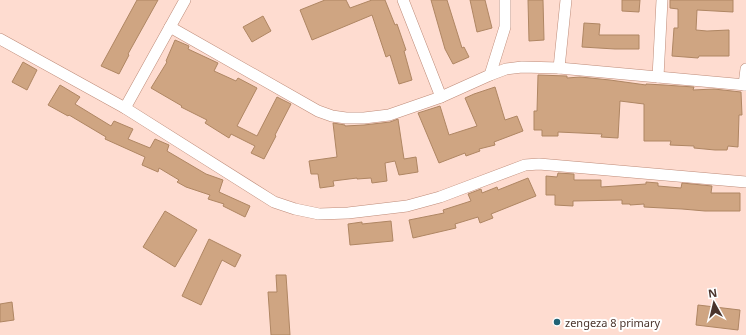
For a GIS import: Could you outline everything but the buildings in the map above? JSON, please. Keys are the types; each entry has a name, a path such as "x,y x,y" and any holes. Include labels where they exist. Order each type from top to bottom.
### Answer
{"street":[{"path":"125,108 185,0"},
{"path":"403,0 441,97"},
{"path":"490,75 505,27 505,0"},
{"path":"559,68 566,0"},
{"path":"658,77 662,0"},
{"path":"170,27 318,111 332,116 346,118 364,118 389,115 441,97 506,69 522,67 559,68 745,85 746,69"},
{"path":"0,39 125,108 274,202 295,209 319,214 348,213 407,206 440,197 525,165 539,164 746,182"}],"place":[{"name":"zengeza 8 primary","path":"557,322"}]}
